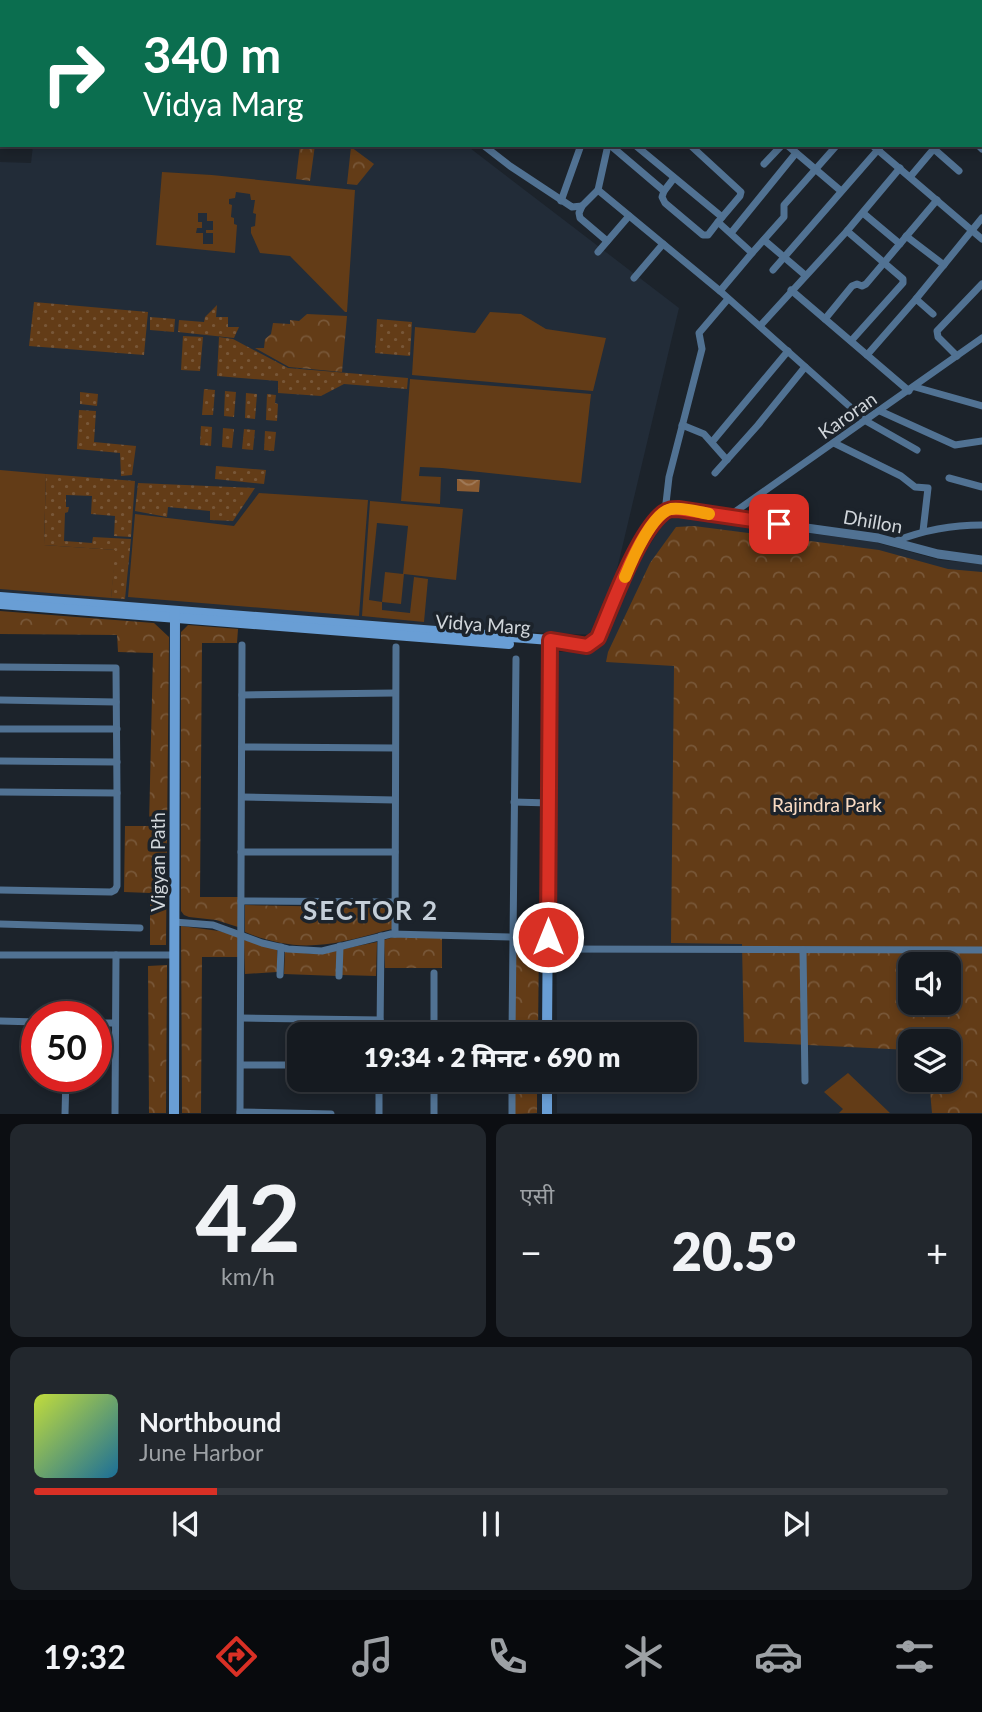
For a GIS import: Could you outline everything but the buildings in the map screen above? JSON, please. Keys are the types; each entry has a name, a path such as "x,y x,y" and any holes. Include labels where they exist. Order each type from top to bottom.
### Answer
{"main road":[{"name":"Vidya Marg","path":"0,597 175,614 587,646"},
{"name":"Vidya Marg","path":"0,604 175,614"},
{"name":"Vigyan Path","path":"174,1114 175,614"},
{"path":"547,1022 550,643"},
{"path":"547,1092 547,1114"}],"street":[{"path":"486,147 561,201 572,206 582,206"},
{"path":"561,201 580,147"},
{"path":"607,241 580,218 579,213 582,206 598,190 609,147"},
{"path":"611,147 664,191"},
{"path":"637,147 720,219 730,233 752,253"},
{"path":"674,178 662,197 703,235 708,235 741,192 692,147"},
{"path":"699,153 704,147"},
{"path":"764,164 782,147"},
{"path":"787,147 841,191"},
{"path":"720,291 784,217 783,205 835,147"},
{"path":"774,270 877,147 982,239"},
{"path":"910,177 935,147 959,171"},
{"path":"730,233 796,153"},
{"path":"760,326 863,213 900,168"},
{"path":"598,190 720,291 866,421 916,450"},
{"path":"825,319 852,286 864,286 937,200"},
{"path":"863,213 900,244"},
{"path":"598,252 629,216"},
{"path":"867,355 982,218"},
{"path":"847,231 903,279 903,283 851,341"},
{"path":"906,236 944,265"},
{"path":"764,240 805,275"},
{"path":"634,278 663,244"},
{"path":"957,356 938,337 937,331 982,284"},
{"path":"791,290 867,355 912,389 982,406"},
{"path":"587,646 598,638 648,530 665,512 669,477 702,349 699,332 728,299"},
{"path":"916,299 933,314"},
{"name":"Karoran","path":"729,516 982,338"},
{"path":"712,442 788,351"},
{"path":"715,473 805,367"},
{"path":"880,411 955,445 982,441"},
{"path":"682,425 698,431 712,442 727,460"},
{"path":"834,443 901,476 915,487 928,488 923,531"},
{"path":"949,478 982,487"},
{"name":"Dhillon","path":"665,512 678,509 896,541 938,554 982,560"},
{"path":"896,541 923,531 982,525"},
{"path":"242,645 240,1113 331,1114"},
{"path":"395,934 396,647"},
{"path":"512,1022 516,659"},
{"path":"0,667 116,668 117,729 115,890 0,890"},
{"path":"242,695 396,694"},
{"path":"0,700 116,702"},
{"path":"0,729 117,729"},
{"path":"242,747 395,748"},
{"path":"0,761 117,762"},
{"path":"0,792 117,793"},
{"path":"242,797 395,800"},
{"path":"514,802 549,803"},
{"path":"241,852 395,852"},
{"path":"241,901 395,902"},
{"path":"174,922 213,925 262,943 311,951 322,951 395,934 548,937"},
{"path":"0,924 140,928"},
{"path":"241,1018 380,1020 381,936"},
{"path":"339,976 340,946"},
{"path":"280,975 281,947"},
{"path":"548,949 982,950"},
{"path":"803,950 805,1081"},
{"path":"0,955 174,955"},
{"path":"115,1114 116,955"},
{"path":"434,973 434,1022"},
{"path":"0,1021 21,1022"},
{"path":"240,1065 287,1065"},
{"path":"65,1114 66,1092"},
{"path":"379,1092 379,1114"},
{"path":"433,1114 434,1092"},
{"path":"512,1092 512,1114"}],"shaded area":[{"path":"33,147 469,147 679,308 613,586 596,635 360,625 0,596 0,162 31,163"},
{"name":"Rajindra Park","path":"679,515 874,542 940,560 982,564 982,1113 557,1113 557,1092 697,1092 697,1022 557,1022 554,652 587,652 602,646 641,559 664,522"}],"green space":[{"path":"300,147 315,147 310,181 296,179"},
{"path":"351,147 374,164 357,185 347,184"},
{"path":"162,172 355,190 347,312 290,256 260,253 251,233 256,214 253,213 255,200 251,200 250,194 236,192 235,198 229,199 229,204 232,205 231,217 237,225 235,253 156,245","holes":["198,213 207,213 207,221 213,221 213,230 206,230 206,233 213,233 213,244 203,244 203,233 196,233 197,228 202,228 202,222 198,222"]},
{"path":"34,302 148,312 144,355 29,346"},
{"path":"217,305 216,317 228,317 228,327 239,327 234,338 178,332 179,320 204,322 205,317"},
{"path":"490,312 521,314 546,329 606,338 593,391 412,375 415,327 475,333"},
{"path":"307,314 347,316 342,372 289,367 255,348 264,348 265,339 271,334 273,323 290,324 290,320 299,321"},
{"path":"150,317 175,319 174,332 150,330"},
{"path":"377,319 412,322 410,356 375,353"},
{"path":"183,336 203,337 200,371 181,370"},
{"path":"219,337 233,339 288,368 408,378 407,389 344,384 321,396 278,393 278,381 217,376"},
{"path":"410,379 591,394 581,483 420,467 419,476 441,477 440,504 401,501"},
{"path":"204,389 215,390 213,415 202,415"},
{"path":"225,391 236,392 234,417 224,416"},
{"path":"80,392 98,394 97,406 80,404"},
{"path":"246,393 257,394 255,419 245,418"},
{"path":"267,394 276,395 277,421 266,420"},
{"path":"79,410 96,411 94,442 136,446 132,475 121,476 120,453 77,449"},
{"path":"201,426 212,427 211,446 200,445"},
{"path":"223,428 234,429 232,448 222,447"},
{"path":"244,429 255,430 253,450 242,449"},
{"path":"265,431 276,432 274,451 264,450"},
{"path":"216,466 266,470 264,484 215,479"},
{"path":"0,470 46,474 44,545 116,550 111,598 0,589"},
{"path":"46,474 135,481 131,537 114,536 115,516 91,514 92,496 66,495 66,507 69,507 65,513 64,541 92,543 93,537 131,539 125,599 111,598 115,550 44,545"},
{"path":"138,483 255,488 233,521 210,520 210,511 168,507 167,517 135,511"},
{"path":"259,493 368,500 359,616 128,597 135,514 234,526"},
{"path":"370,501 463,509 456,580 404,574 401,604 382,602 382,610 410,613 414,577 428,579 424,622 362,616","holes":["377,523 408,526 403,574 385,572 382,602 369,600"]},
{"name":"Rajindra Park","path":"694,526 879,550 948,569 982,572 982,1113 932,1113 930,1092 961,1092 961,1029 898,1029 898,1049 744,1042 742,944 671,943 674,666 606,662 608,652 650,563 676,527"},
{"path":"0,611 154,623 169,637 166,945 150,945 150,893 124,892 125,826 149,826 153,653 118,652 117,635 0,634"},
{"path":"188,625 238,629 237,643 202,643 200,897 238,897 238,927 216,920 189,917 181,911 181,632"},
{"path":"245,905 392,908 392,929 335,943 289,944 245,932"},
{"path":"181,926 238,936 238,957 202,957 201,1113 182,1113"},
{"path":"394,937 442,938 442,968 385,968 384,940"},
{"path":"244,940 277,949 277,972 245,974"},
{"path":"515,941 539,941 538,1022 514,1022"},
{"path":"377,942 376,976 342,975 343,949"},
{"path":"337,950 337,976 284,974 285,951 313,954"},
{"path":"167,965 166,1113 149,1113 148,966"},
{"path":"848,1073 890,1113 839,1113 843,1109 824,1092"},
{"path":"514,1092 537,1092 537,1113 514,1114"}],"water":[{"path":"457,479 480,480 479,492 457,491"}],"slow traffic":[{"path":"625,577 648,530 665,512 678,509 709,514"}],"district":[{"name":"SECTOR 2","path":"371,910"}],"route":[{"path":"548,937 550,640 587,646 598,638 648,530 665,512 678,509 779,524"}]}
